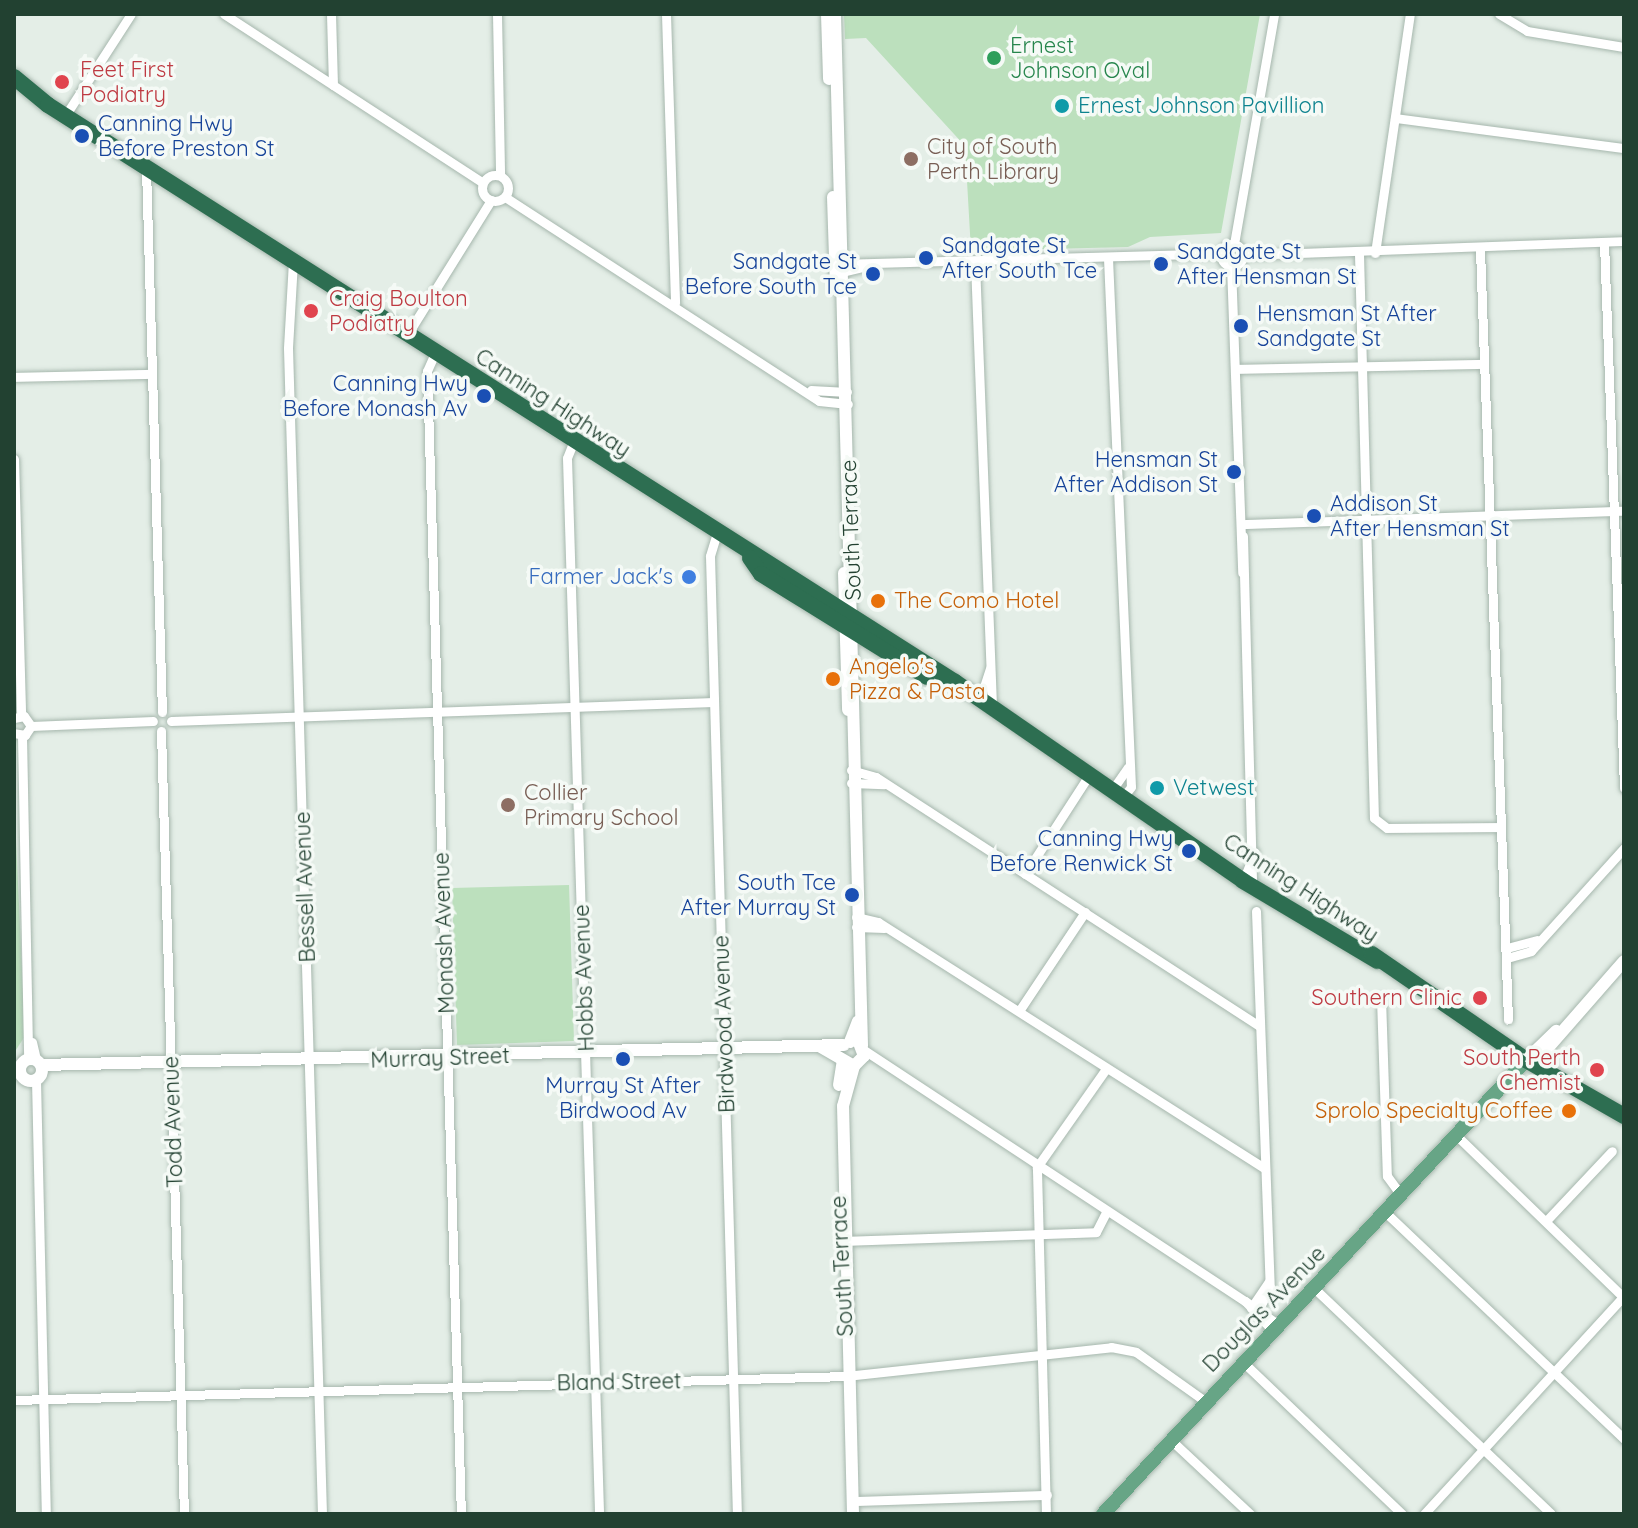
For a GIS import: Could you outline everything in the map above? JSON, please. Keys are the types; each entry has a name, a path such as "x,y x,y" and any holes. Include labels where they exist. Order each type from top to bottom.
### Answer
{"highway":[{"name":"Canning Highway","path":"14,77 48,105 750,558 761,574 986,703 1044,746"},
{"name":"Canning Highway","path":"14,90 48,105"},
{"name":"Canning Highway","path":"849,623 1377,961 1624,1126"},
{"name":"Canning Highway","path":"1583,1096 1624,1116"}],"main road":[{"name":"South Terrace","path":"827,14 840,268"},
{"name":"South Terrace","path":"835,14 858,922 859,1020 852,1054 844,1241 853,1508"},
{"name":"Douglas Avenue","path":"1103,1514 1624,961"},
{"name":"Murray Street","path":"28,1070 821,1047 852,1054"}],"street":[{"path":"65,116 131,14"},
{"path":"224,14 483,183 491,200"},
{"path":"331,14 333,85"},
{"path":"497,14 500,175 508,185 505,197"},
{"path":"666,14 675,303"},
{"path":"840,268 1221,253 1234,244 1274,14"},
{"path":"1375,253 1410,14"},
{"path":"1499,14 1527,31 1624,47"},
{"path":"1395,118 1624,148"},
{"path":"146,168 162,712 171,721"},
{"path":"483,183 500,175"},
{"path":"407,335 491,200 505,197 811,390 823,404 843,398"},
{"path":"1231,266 1243,255 1359,254 1624,241"},
{"path":"1604,242 1624,788"},
{"path":"1234,244 1243,255"},
{"path":"1480,249 1508,1019"},
{"path":"1221,253 1231,266 1244,524 1255,852 1249,879"},
{"path":"1359,254 1374,818 1387,828 1501,827"},
{"path":"1108,258 1131,787 1118,794"},
{"name":"Bessell Avenue","path":"293,261 288,320 322,1514"},
{"path":"975,263 990,669 986,703"},
{"name":"Monash Avenue","path":"435,353 427,371 461,1514"},
{"path":"1236,369 1484,364"},
{"path":"14,377 151,374"},
{"name":"Hobbs Avenue","path":"573,443 567,458 599,1514"},
{"path":"14,459 17,717 31,726"},
{"path":"1244,524 1624,511"},
{"name":"Birdwood Avenue","path":"716,536 710,556 737,1514"},
{"path":"986,703 990,669"},
{"path":"153,721 161,731 171,721 576,710 714,702"},
{"path":"46,1514 34,1094 28,1070 32,1042 18,734 31,726 153,721 162,712"},
{"name":"Todd Avenue","path":"161,731 184,1514"},
{"path":"1118,794 1128,767"},
{"path":"1025,874 1089,775"},
{"path":"854,776 884,784 1259,1026"},
{"path":"1507,953 1540,938 1624,848"},
{"path":"1253,1307 1269,1281 1256,911"},
{"path":"1019,1011 1085,912"},
{"path":"858,922 884,928 1265,1169"},
{"path":"1381,998 1387,1176 1401,1195"},
{"path":"852,1054 880,1063 1253,1307 1277,1329"},
{"path":"1046,1514 1037,1167 1106,1069"},
{"path":"1424,1514 1624,1297 1458,1137"},
{"path":"1546,1221 1612,1151"},
{"path":"844,1241 1037,1238 1096,1232 1106,1212"},
{"path":"1385,1212 1624,1439"},
{"path":"1314,1288 1551,1514"},
{"name":"Bland Street","path":"14,1400 733,1380 848,1375 1042,1354 1136,1352 1206,1402"},
{"path":"1244,1363 1402,1514"},
{"path":"1171,1440 1250,1514"},
{"path":"853,1508 1047,1495"}],"green space":[{"path":"844,14 1260,14 1221,233 1150,237 1128,247 971,251 965,146 866,38 845,39"},
{"path":"14,795 25,1036 14,1053"},
{"path":"569,885 574,1041 457,1045 452,888"}],"place":[{"name":"Ernest Johnson Oval","path":"994,58"},
{"name":"Feet First Podiatry","path":"62,82"},
{"name":"Ernest Johnson Pavillion","path":"1062,106"},
{"name":"Canning Hwy Before Preston St","path":"82,136"},
{"name":"City of South Perth Library","path":"911,159"},
{"name":"Sandgate St After South Tce","path":"926,258"},
{"name":"Sandgate St After Hensman St","path":"1161,264"},
{"name":"Sandgate St Before South Tce","path":"873,274"},
{"name":"Craig Boulton Podiatry","path":"311,311"},
{"name":"Hensman St After Sandgate St","path":"1241,326"},
{"name":"Canning Hwy Before Monash Av","path":"484,396"},
{"name":"Hensman St After Addison St","path":"1234,472"},
{"name":"Addison St After Hensman St","path":"1314,516"},
{"name":"Farmer Jack's","path":"689,577"},
{"name":"The Como Hotel","path":"878,601"},
{"name":"Angelo's Pizza & Pasta","path":"833,679"},
{"name":"Vetwest","path":"1157,788"},
{"name":"Collier Primary School","path":"508,805"},
{"name":"Canning Hwy Before Renwick St","path":"1189,851"},
{"name":"South Tce After Murray St","path":"852,895"},
{"name":"Southern Clinic","path":"1480,998"},
{"name":"Murray St After Birdwood Av","path":"623,1059"},
{"name":"South Perth Chemist","path":"1597,1070"},
{"name":"Sprolo Specialty Coffee","path":"1569,1111"}]}
